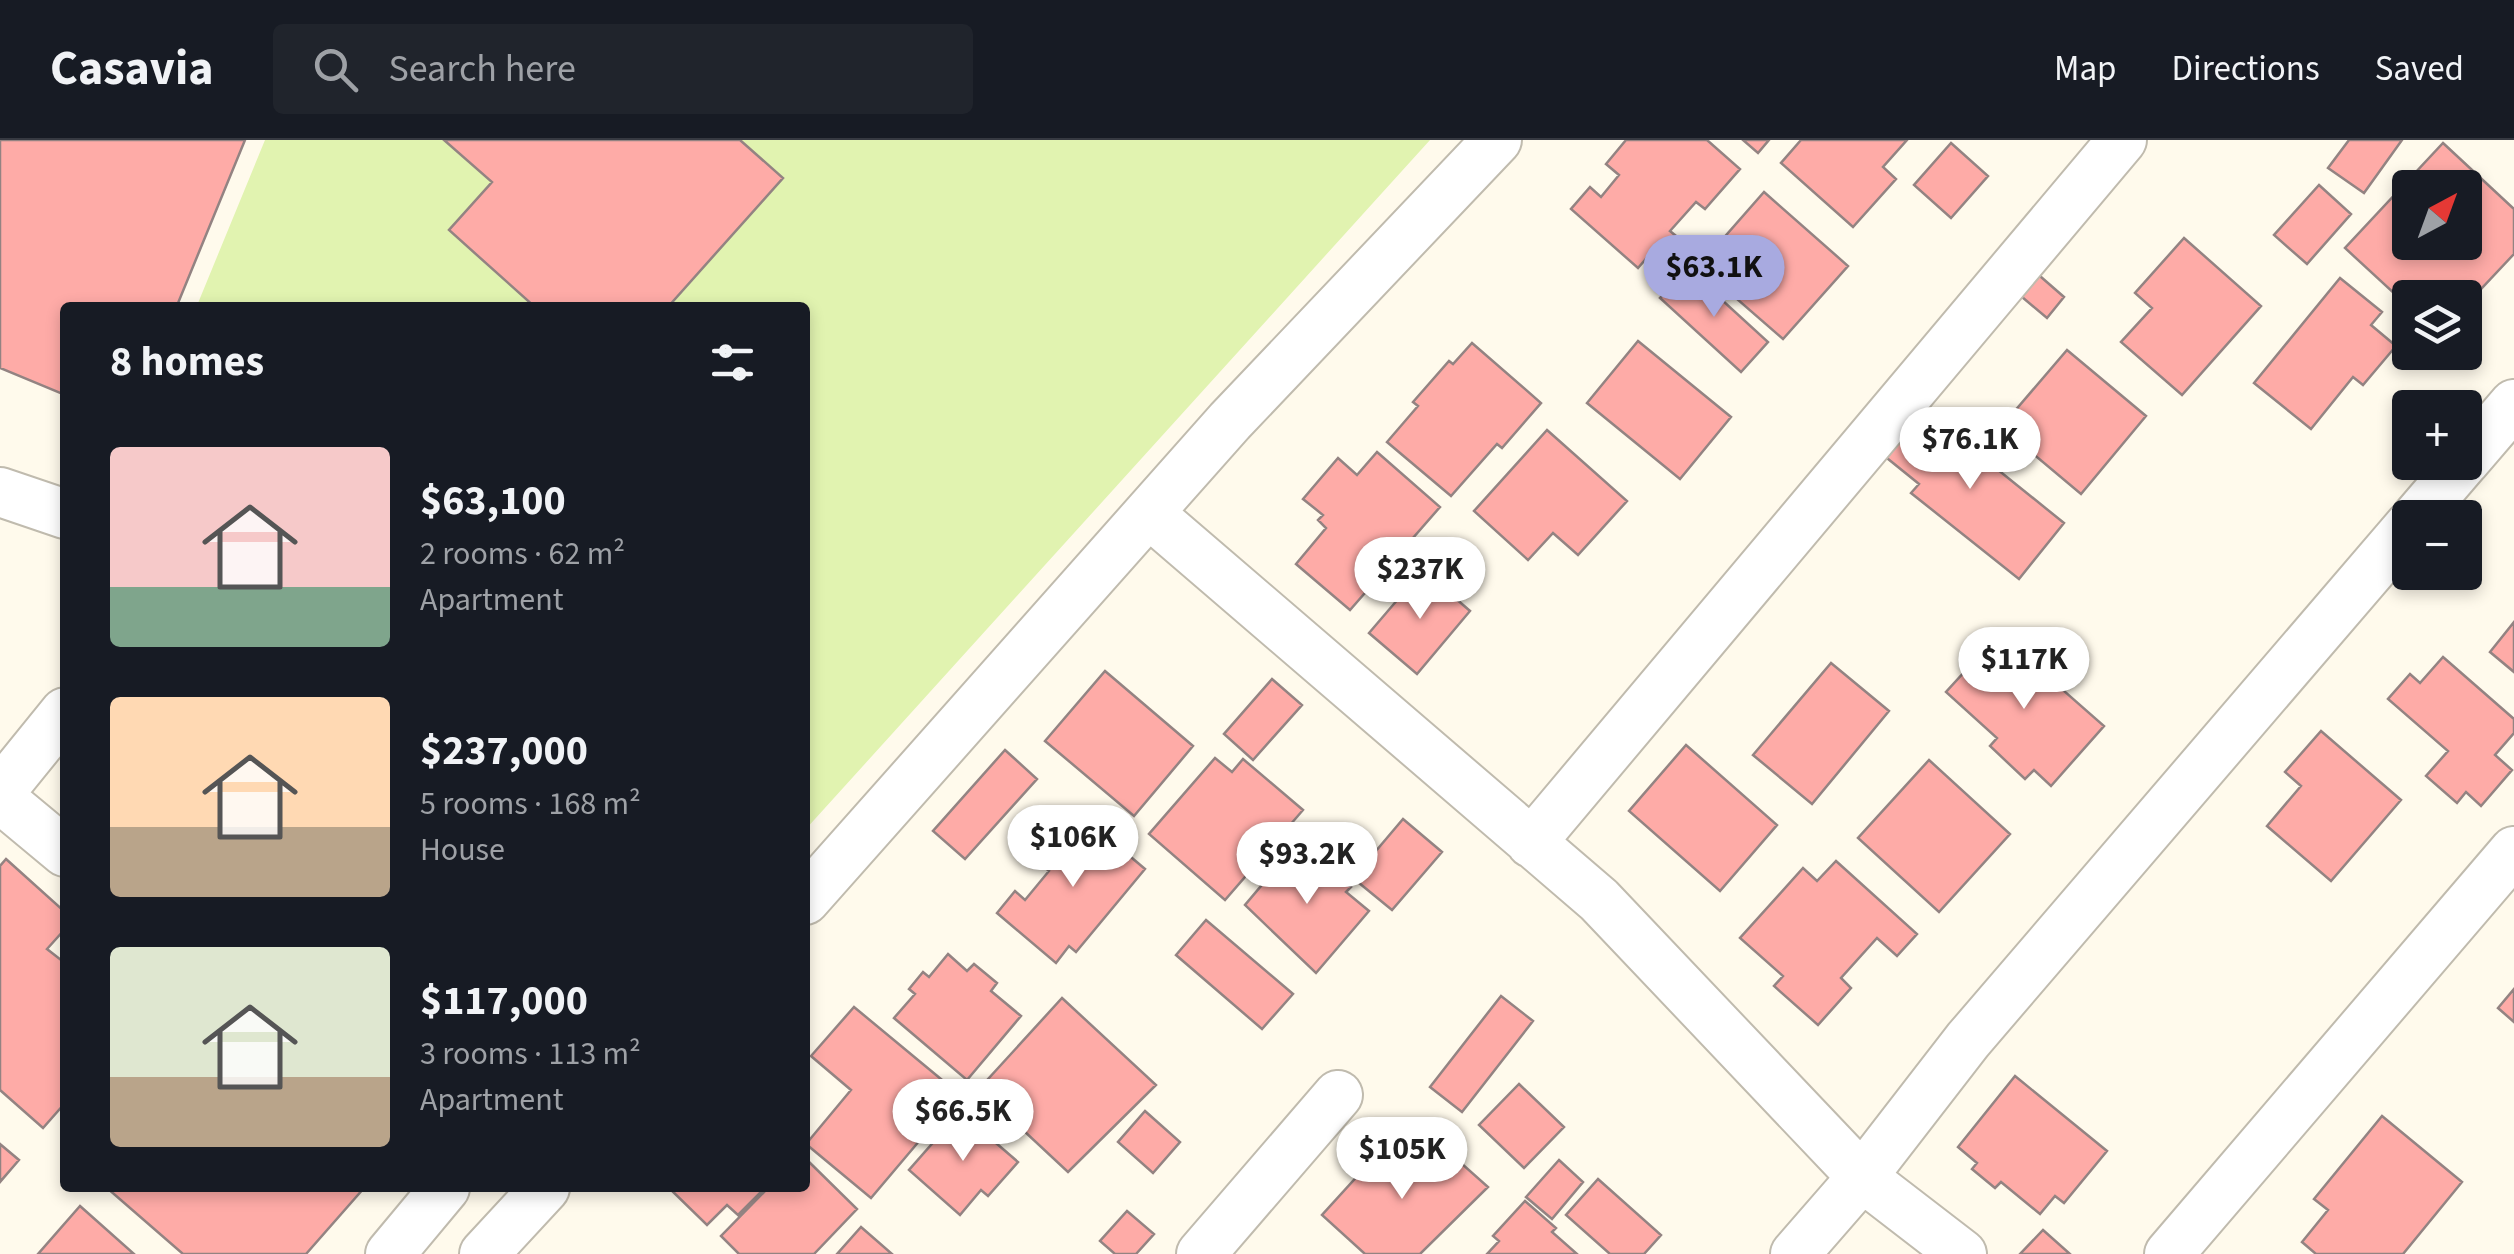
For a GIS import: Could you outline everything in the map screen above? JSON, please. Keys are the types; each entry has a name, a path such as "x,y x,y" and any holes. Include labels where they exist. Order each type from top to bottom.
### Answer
{"street":[{"path":"810,894 1230,422 1497,140"},
{"path":"1531,843 2122,140"},
{"path":"2482,441 2514,404"},
{"path":"2431,500 2449,480"},
{"path":"0,492 60,512"},
{"path":"1151,515 1599,900 1680,980 1783,1097 1862,1177 1962,1254"},
{"path":"1794,1254 1862,1177 1968,1040 2392,546"},
{"path":"60,718 0,795 60,848"},
{"path":"2168,1254 2514,851"},
{"path":"1201,1254 1338,1095"},
{"path":"390,1254 442,1192"},
{"path":"484,1254 542,1192"}],"green space":[{"path":"265,140 1430,140 810,824 810,302 198,302"}],"building":[{"path":"0,140 245,140 178,302 60,302 60,393 0,368"},
{"path":"444,140 740,140 783,178 672,302 529,302 449,230 492,182"},
{"path":"1626,140 1707,140 1740,169 1705,209 1696,202 1670,231 1681,240 1668,256 1657,246 1638,268 1571,209 1590,187 1601,197 1619,175 1606,164"},
{"path":"1743,140 1769,140 1758,153"},
{"path":"1801,140 1907,140 1883,167 1896,179 1853,227 1781,163"},
{"path":"2349,140 2402,140 2364,193 2328,168"},
{"path":"1951,143 1988,176 1951,218 1914,185"},
{"path":"2443,143 2472,170 2418,170"},
{"path":"2482,179 2514,209 2514,254 2482,288 2482,280 2392,280 2392,291 2345,248 2392,198 2392,260 2482,260"},
{"path":"2319,185 2351,214 2307,264 2274,235"},
{"path":"1764,192 1848,266 1783,339 1699,266"},
{"path":"2184,238 2261,306 2182,395 2121,342 2152,308 2135,293"},
{"path":"1688,269 1768,342 1741,372 1660,298"},
{"path":"2033,270 2064,297 2047,318 2015,291"},
{"path":"2340,278 2382,312 2371,325 2392,343 2392,351 2363,385 2353,377 2311,429 2254,383"},
{"path":"1638,341 1731,417 1680,479 1587,403"},
{"path":"1472,343 1541,403 1502,448 1497,444 1451,496 1387,442 1418,406 1413,402 1449,361 1453,364"},
{"path":"2067,350 2146,416 2081,494 2001,427"},
{"path":"1915,403 2064,523 2019,579 1911,493 1919,484 1877,450"},
{"path":"1547,430 1627,501 1578,555 1553,533 1528,560 1474,511"},
{"path":"1377,452 1440,507 1350,610 1296,564 1326,528 1318,520 1323,515 1303,499 1338,458 1357,475"},
{"path":"1423,570 1470,611 1417,674 1369,633"},
{"path":"2514,622 2514,672 2490,652"},
{"path":"1999,634 2104,726 2051,786 2034,770 2025,779 1990,746 1997,738 1946,692"},
{"path":"2443,657 2514,719 2514,733 2495,755 2512,770 2481,806 2466,792 2457,803 2426,776 2448,751 2388,699 2410,674 2420,683"},
{"path":"1831,663 1889,711 1812,804 1753,755"},
{"path":"1105,671 1193,746 1134,816 1045,741"},
{"path":"1272,679 1302,705 1253,760 1224,734"},
{"path":"2321,731 2401,800 2331,881 2267,826 2301,786 2285,772"},
{"path":"1686,745 1777,825 1720,891 1629,811"},
{"path":"1005,750 1037,779 965,859 933,831"},
{"path":"1215,758 1232,772 1243,759 1303,810 1225,900 1149,834"},
{"path":"1929,760 2010,834 1939,912 1858,838"},
{"path":"1080,814 1145,869 1076,952 1069,946 1056,963 997,913 1015,891 1025,900 1049,871 1039,862"},
{"path":"1403,819 1442,852 1392,910 1353,878"},
{"path":"1299,841 1351,887 1346,892 1369,911 1316,973 1245,905"},
{"path":"6,859 60,908 60,935 47,949 60,959 60,1109 43,1128 0,1090 0,866"},
{"path":"1836,861 1917,934 1897,956 1877,938 1841,978 1851,988 1818,1025 1774,986 1783,976 1740,938 1803,868 1817,881"},
{"path":"1206,920 1293,994 1262,1029 1176,955"},
{"path":"948,954 967,971 974,964 997,983 991,991 1021,1016 967,1080 894,1018 915,994 909,989 923,972 929,977"},
{"path":"2514,989 2514,1022 2498,1008"},
{"path":"1501,996 1533,1021 1462,1112 1430,1087"},
{"path":"1062,998 1156,1085 1068,1172 979,1089"},
{"path":"854,1007 959,1094 871,1198 810,1147 810,1139 851,1090 811,1056"},
{"path":"2015,1076 2107,1151 2064,1203 2055,1196 2040,1214 2001,1182 1995,1188 1972,1169 1977,1163 1958,1147"},
{"path":"1519,1084 1564,1127 1524,1168 1479,1125"},
{"path":"1145,1111 1180,1142 1153,1173 1118,1142"},
{"path":"960,1112 1018,1162 988,1196 981,1190 960,1215 909,1170"},
{"path":"2382,1116 2462,1182 2403,1254 2316,1254 2302,1242 2328,1210 2314,1199"},
{"path":"1393,1137 1434,1174 1452,1155 1488,1187 1420,1254 1365,1254 1322,1215"},
{"path":"0,1144 19,1160 0,1182"},
{"path":"1559,1160 1583,1182 1552,1219 1526,1197"},
{"path":"810,1163 857,1209 814,1254 739,1254 721,1236 764,1192 810,1192"},
{"path":"1598,1179 1661,1235 1644,1254 1610,1254 1566,1215"},
{"path":"112,1192 360,1192 306,1254 183,1254"},
{"path":"673,1192 761,1192 738,1215 727,1205 707,1225"},
{"path":"1525,1201 1556,1228 1552,1232 1577,1254 1487,1254 1499,1241 1493,1236"},
{"path":"80,1206 134,1254 38,1254"},
{"path":"1127,1211 1154,1234 1136,1254 1115,1254 1100,1241"},
{"path":"861,1227 892,1254 837,1254"},
{"path":"2043,1230 2070,1254 2020,1254"}]}
